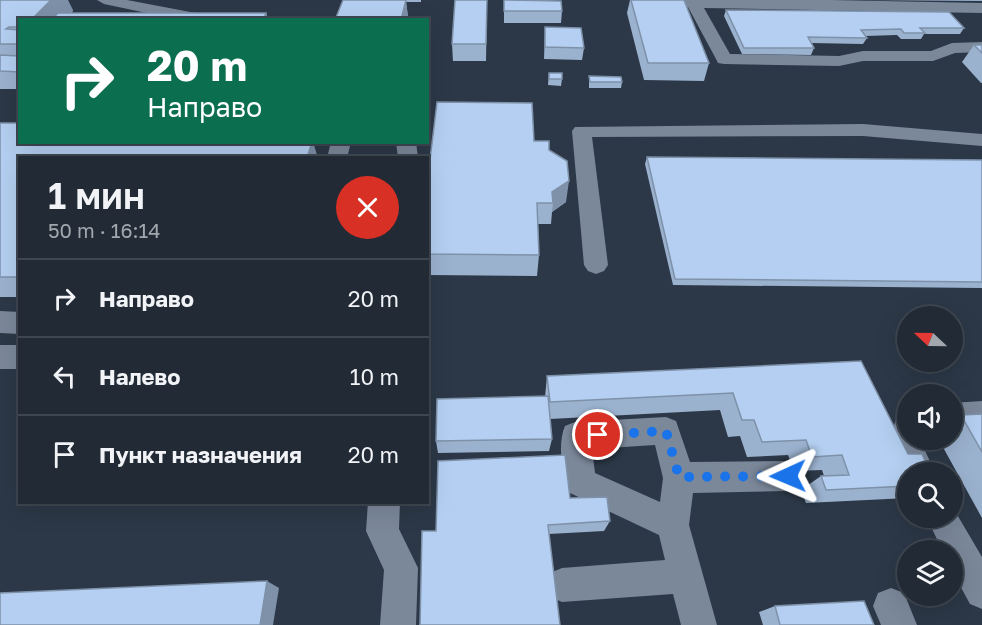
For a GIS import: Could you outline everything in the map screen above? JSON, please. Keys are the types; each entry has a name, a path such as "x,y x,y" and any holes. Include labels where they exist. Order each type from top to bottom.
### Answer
{"lane":[{"path":"104,0 196,18"},
{"path":"668,0 694,3 982,8"},
{"path":"694,3 724,59 838,61 863,56 933,56 952,48 982,47"},
{"path":"596,265 582,131 862,130 982,140"},
{"path":"0,322 18,323"},
{"path":"0,357 18,357"},
{"path":"963,415 982,414"},
{"path":"673,525 581,482 575,436 666,431 679,477 673,525 699,625"},
{"path":"679,477 788,476"},
{"path":"384,504 382,531 401,568 398,625"},
{"path":"948,528 982,592"},
{"path":"561,585 687,576"}],"building":[{"path":"0,0 51,0 33,18 18,18 18,27 6,29 18,30 18,44 0,44"},
{"path":"343,0 406,0 402,18 336,18"},
{"path":"455,0 487,0 486,44 452,44"},
{"path":"504,0 561,1 562,11 504,11"},
{"path":"631,0 684,0 709,63 648,63"},
{"path":"726,10 949,12 964,28 920,28 925,33 904,33 901,29 861,30 867,38 808,37 814,48 744,48"},
{"path":"58,13 266,13 264,18 53,18"},
{"path":"545,27 581,28 584,48 545,47"},
{"path":"974,45 982,45 982,53"},
{"path":"0,55 18,56 18,72 0,71"},
{"path":"549,73 562,73 562,79 549,79"},
{"path":"589,76 621,77 622,82 590,82"},
{"path":"437,102 532,103 534,141 549,141 549,150 567,161 569,181 552,192 553,203 537,203 539,255 429,254 429,168"},
{"path":"0,123 18,123 18,144 311,144 308,156 18,156 18,277 0,277"},
{"path":"647,157 982,160 982,282 675,279"},
{"path":"861,361 897,432 897,450 906,450 908,454 922,454 926,462 897,462 897,487 826,490 821,476 849,475 842,455 812,457 806,440 762,442 754,420 742,420 733,393 550,402 547,376"},
{"path":"548,396 552,439 436,441 437,399"},
{"path":"982,414 982,452 963,419 963,415"},
{"path":"565,455 570,498 607,497 610,521 548,525 560,625 420,625 422,531 436,531 438,461"},
{"path":"267,581 260,625 0,625 0,593"},
{"path":"864,601 874,625 780,625 775,606"}],"route":[{"path":"598,435 666,431 679,477 788,476"}]}
